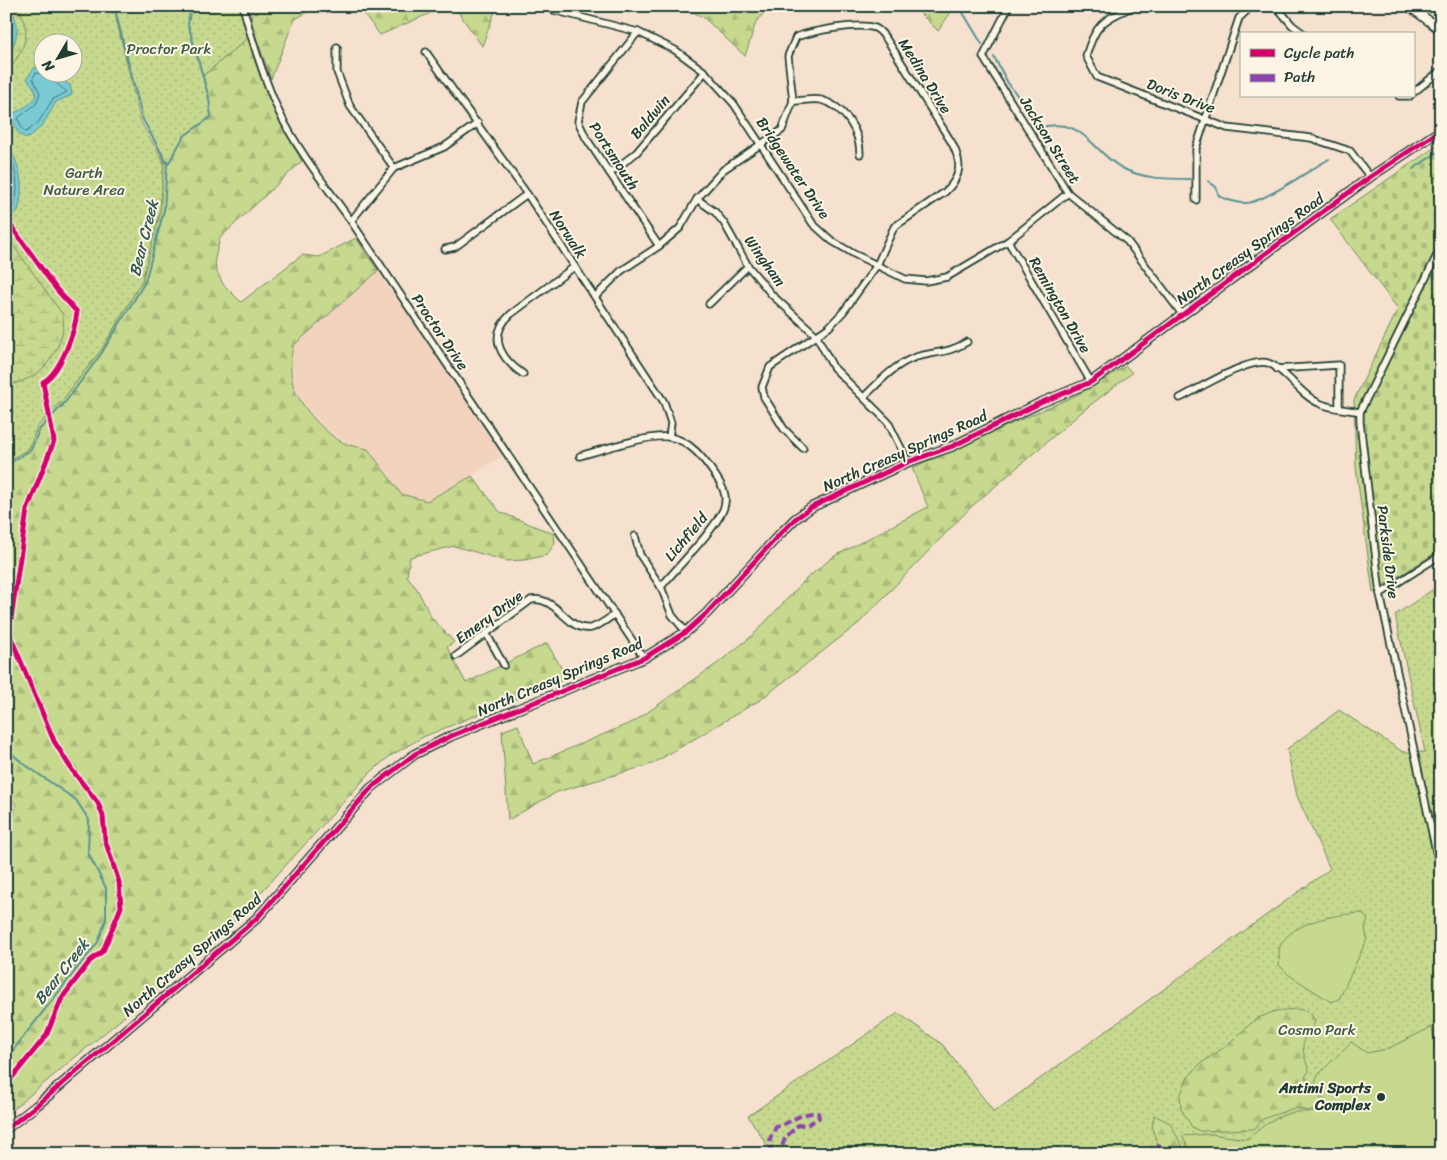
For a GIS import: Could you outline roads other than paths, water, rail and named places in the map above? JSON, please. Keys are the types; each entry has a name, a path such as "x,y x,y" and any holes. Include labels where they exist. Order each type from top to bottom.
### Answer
{"street":[{"name":"Proctor Drive","path":"246,6 244,10 251,39 280,112 310,164 351,221 644,658"},
{"name":"Jackson Street","path":"1009,6 983,57 1068,193 1127,241 1182,314"},
{"name":"Doris Drive","path":"1134,6 1105,20 1092,37 1086,56 1096,77 1227,128 1311,138 1350,152 1370,177"},
{"path":"1196,200 1196,148 1239,18 1252,6"},
{"path":"1276,6 1292,25 1301,32"},
{"path":"1409,6 1441,30"},
{"name":"Bridgewater Drive","path":"553,10 638,32 675,50 705,72 734,104 762,143 813,224 832,241 877,266 906,279 926,281 947,278 1008,241 1068,193"},
{"name":"Medina Drive","path":"793,101 788,56 796,36 817,29 875,28 883,34 958,155 960,164 958,178 945,192 894,227 877,266"},
{"name":"Portsmouth","path":"638,32 582,102 578,112 579,128 659,246"},
{"path":"336,47 337,72 350,106 394,168"},
{"name":"Norwalk","path":"426,52 527,194 574,267 596,296 664,402 671,423 669,437"},
{"path":"1414,92 1441,70"},
{"name":"Baldwin","path":"610,173 636,153 705,72"},
{"path":"596,296 622,271 659,246 680,228 697,199 723,170 782,130 793,101 820,100 839,108 850,122 860,143 860,154"},
{"path":"351,221 394,168 444,147 478,123"},
{"name":"North Creasy Springs Road","path":"6,1129 36,1106 257,918 371,788 415,754 451,736 644,658 686,632 707,613 795,519 830,498 908,462 953,446 1040,403 1091,382 1370,177 1441,130"},
{"path":"445,249 455,247 527,194"},
{"name":"Wingham","path":"697,199 715,212 724,223 748,266 772,294 816,335 833,367 888,422 908,462"},
{"name":"Remington Drive","path":"1008,241 1091,382"},
{"path":"1180,398 1258,362 1269,363 1302,392 1319,404 1360,412 1441,247"},
{"path":"709,304 748,266"},
{"path":"803,448 784,429 764,397 762,387 770,367 829,327 844,311 877,266"},
{"path":"523,374 512,366 500,349 498,330 511,314 574,267"},
{"path":"864,397 900,365 916,357 953,351 967,342"},
{"path":"1277,369 1339,365 1339,407"},
{"name":"Parkside Drive","path":"1360,412 1380,594 1441,874"},
{"path":"580,456 648,439 669,437"},
{"name":"Lichfield","path":"661,587 714,524 724,509 726,498 722,486 703,458 687,444 669,437"},
{"path":"635,536 640,555 661,587 672,615 686,632"},
{"path":"1380,594 1441,555"},
{"name":"Emery Drive","path":"456,656 524,604 537,599 544,600 577,625 584,628 595,626 615,614"},
{"path":"486,633 504,666"}],"water":[{"path":"7,6 15,19 17,33 6,61"},
{"path":"32,71 32,82 64,82 70,85 72,95 56,102 42,126 28,138 18,133 12,115 35,98 34,88 27,78"},
{"path":"6,142 18,166 21,184 18,211 12,215 6,208"}],"waterway":[{"name":"Bear Creek","path":"6,465 31,450 39,430 67,400 101,354 145,282 164,210 167,163 143,120 114,6"},
{"path":"168,164 184,136 211,117 209,98 188,24 191,6"},
{"path":"959,6 982,44"},
{"path":"994,57 1008,83 1041,127 1056,125 1078,131 1111,161 1130,172 1155,178 1190,179"},
{"path":"1413,169 1441,150"},
{"path":"1208,181 1216,187 1219,196 1232,201 1253,202 1275,192 1329,159"},
{"name":"Bear Creek","path":"6,749 24,764 76,800 89,820 88,853 106,888 106,920 98,942 6,1059"}],"place":[{"name":"Antimi Sports Complex","path":"1381,1097"}],"park label":[{"name":"Proctor Park","path":"169,49"},
{"name":"Garth Nature Area","path":"84,182"},
{"name":"Cosmo Park","path":"1317,1030"}]}
